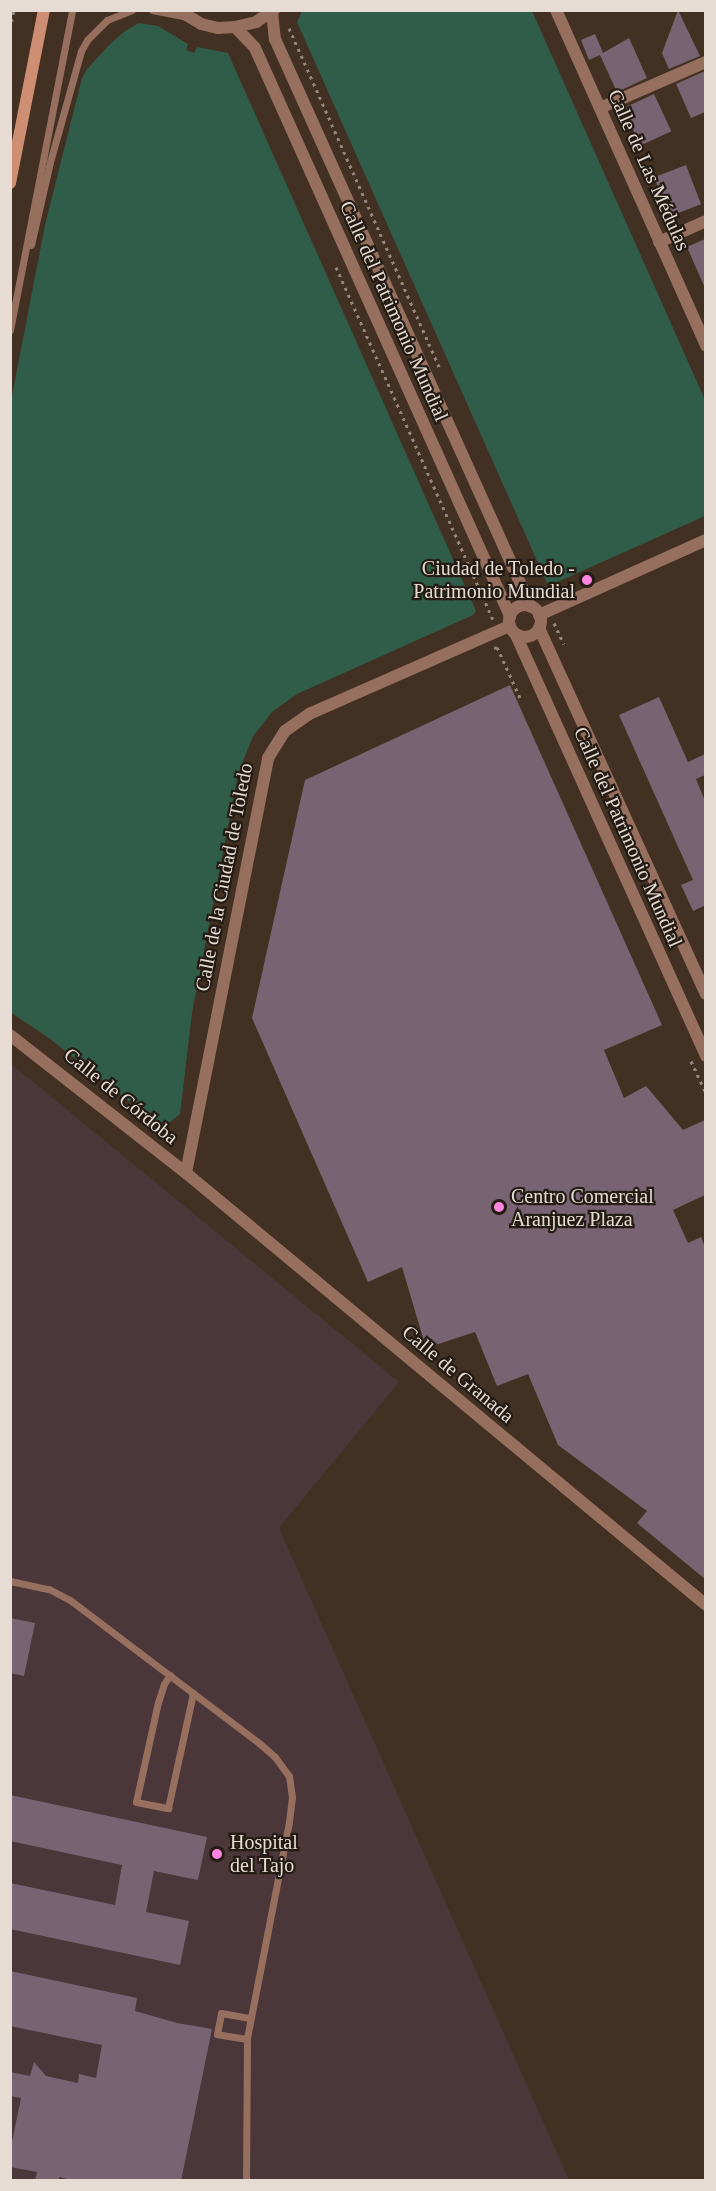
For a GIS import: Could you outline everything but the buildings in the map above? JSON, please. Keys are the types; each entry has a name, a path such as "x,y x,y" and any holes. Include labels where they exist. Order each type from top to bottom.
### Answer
{"main road":[{"path":"10,183 44,10"}],"street":[{"name":"Calle de Las Médulas","path":"556,10 705,346"},
{"path":"181,13 218,28 256,22 273,11"},
{"name":"Calle del Patrimonio Mundial","path":"273,11 275,39 535,611"},
{"name":"Calle del Patrimonio Mundial","path":"235,27 255,48 508,627 705,1056"},
{"path":"600,108 705,62"},
{"path":"659,242 705,221"},
{"path":"535,611 539,628 532,636 508,627 516,607 535,611 705,540"},
{"name":"Calle de la Ciudad de Toledo","path":"186,1173 268,758 285,731 309,714 508,627"},
{"name":"Calle del Patrimonio Mundial","path":"539,628 705,994"},
{"name":"Calle de Córdoba","path":"10,1035 186,1173"},
{"name":"Calle de Granada","path":"186,1173 705,1605"}],"lane":[{"path":"10,330 72,10"},
{"path":"23,266 28,259 50,162 81,51 87,40 106,20 132,10"},
{"path":"152,10 181,13"},
{"name":"Calle de Córdoba","path":"10,1043 32,1050"},
{"path":"10,1581 49,1589 70,1600 275,1756 289,1776 292,1797 289,1822 249,2018 246,2181"},
{"path":"170,1675 164,1683 158,1702 136,1802 168,1808 193,1693"},
{"path":"247,2039 217,2034 221,2013 249,2018"}],"path":[{"path":"10,29 14,10"},
{"path":"288,23 289,30 443,375"},
{"path":"332,256 508,627"},
{"path":"490,650 497,647 521,700"},
{"path":"687,1051 705,1093"}],"shaded area":[{"name":"Hospital del Tajo","path":"10,1063 399,1382 279,1528 569,2180 11,2180"}],"green space":[{"path":"302,11 532,11 705,400 705,516 553,584 547,583 297,22"},
{"path":"139,23 158,26 188,44 186,50 194,53 197,47 228,53 476,611 473,615 297,694 272,712 253,736 238,774 192,1013 180,1114 166,1125 149,1117 49,1038 10,1012 11,401 45,225 82,78 109,45 125,31"}],"place":[{"name":"Ciudad de Toledo - Patrimonio Mundial","path":"587,580"},
{"name":"Centro Comercial Aranjuez Plaza","path":"499,1207"},
{"name":"Hospital del Tajo","path":"217,1854"}]}
